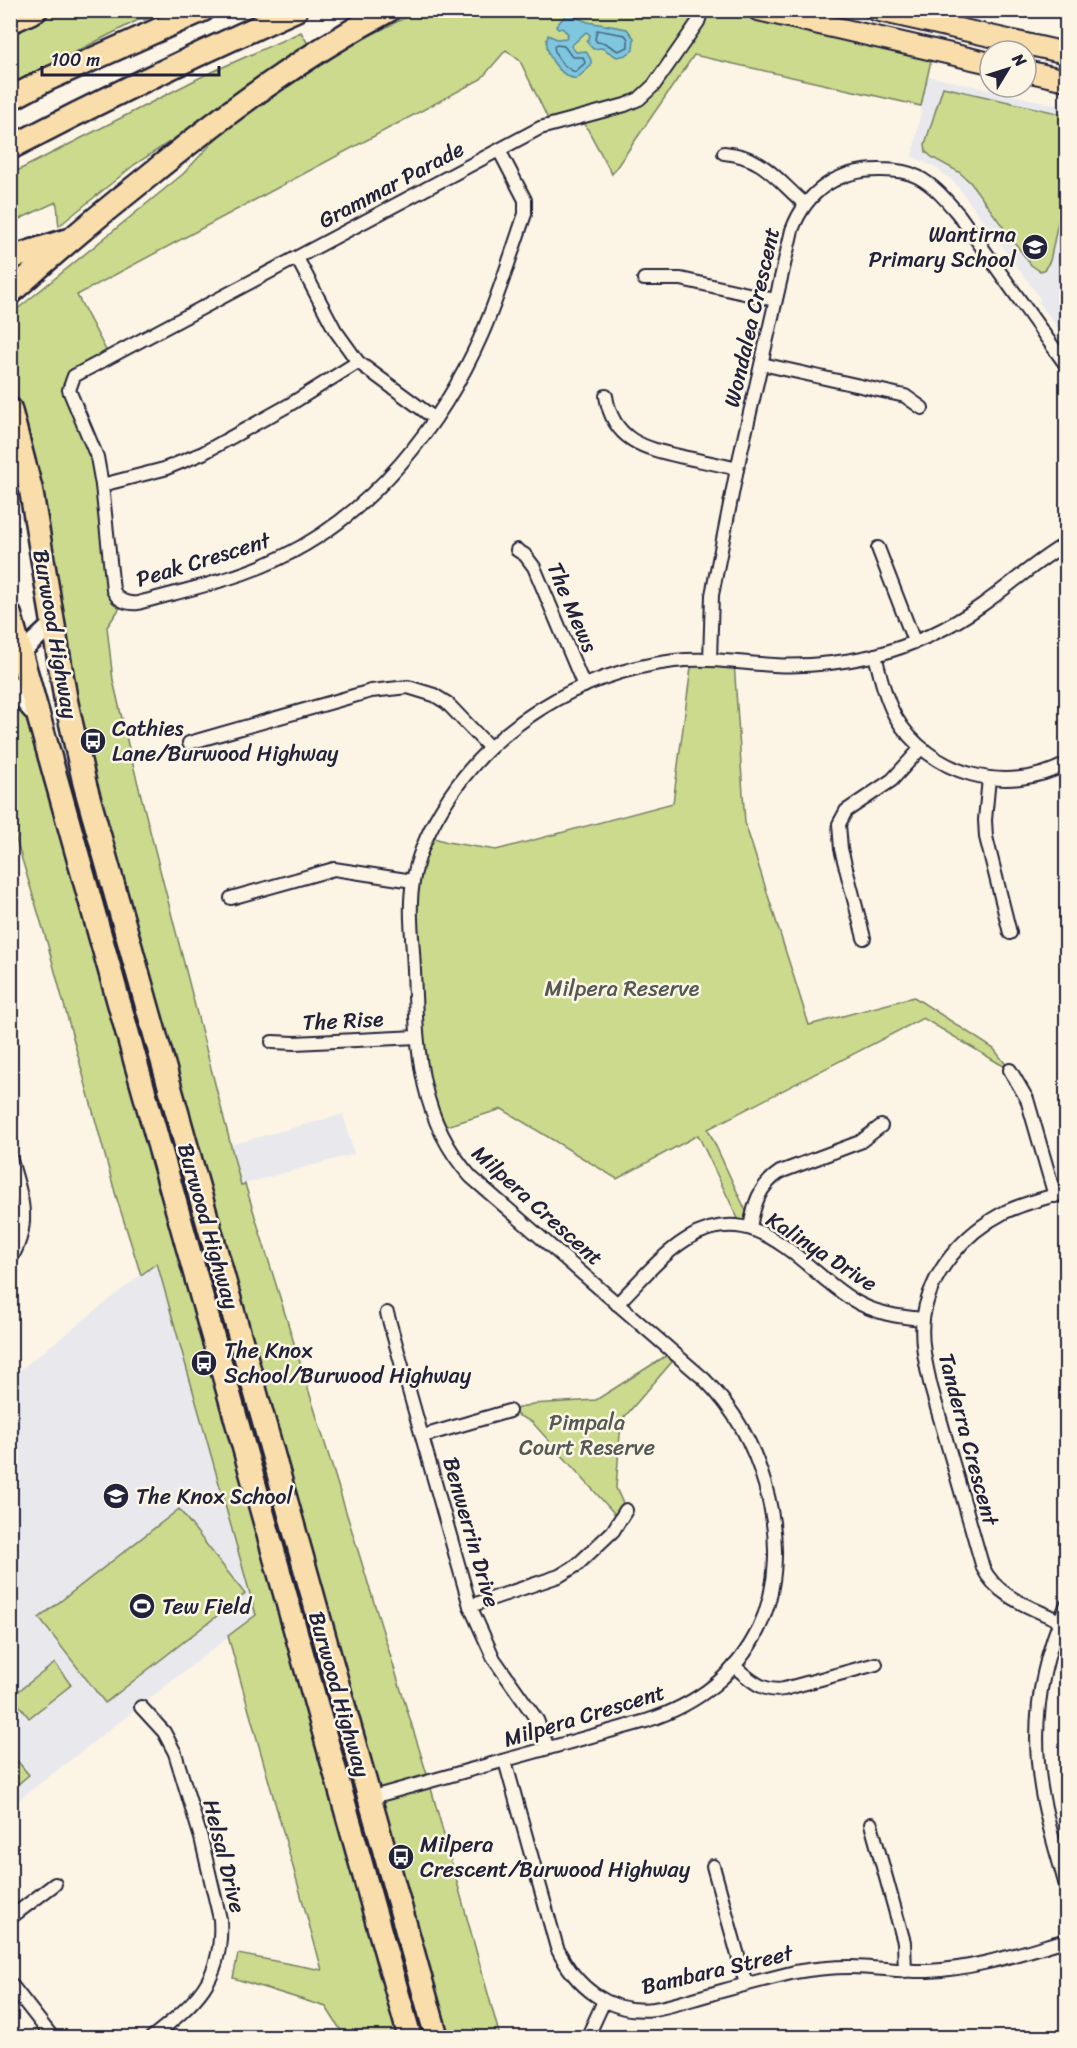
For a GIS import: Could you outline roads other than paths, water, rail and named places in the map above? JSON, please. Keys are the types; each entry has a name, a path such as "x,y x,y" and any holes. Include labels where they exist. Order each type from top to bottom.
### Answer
{"highway":[{"path":"10,22 36,10"},
{"path":"10,99 46,80 203,10"},
{"path":"10,148 220,44 296,10"},
{"path":"10,293 69,240 245,99 336,41 390,10"},
{"path":"10,258 69,240"},
{"name":"Burwood Highway","path":"10,409 31,490 66,701 85,785 436,2037"},
{"name":"Burwood Highway","path":"14,640 40,721 410,2037"},
{"path":"61,796 85,785"}],"main road":[{"path":"758,10 978,60"},
{"path":"875,10 1066,53"},
{"path":"919,47 923,21"},
{"path":"1038,74 1066,80"}],"street":[{"name":"Grammar Parade","path":"74,376 540,128 625,105 639,99 654,85 698,22 702,10"},
{"name":"Peak Crescent","path":"74,376 69,390 96,452 102,485 113,590 122,601 138,603 255,568 309,543 351,514 372,495 410,453 457,383 482,333 525,214 525,200 499,150"},
{"path":"724,153 740,154 760,163 805,204"},
{"name":"Wondalea Crescent","path":"710,660 712,595 737,469 792,230 805,204 829,183 863,170 889,170 920,178 941,195 959,215 1066,364"},
{"path":"297,258 335,330 358,362 434,418"},
{"path":"644,279 681,279 775,300"},
{"path":"102,485 153,472 203,453 289,405 358,362"},
{"path":"762,364 905,396 922,408"},
{"path":"606,396 611,417 622,432 633,441 654,450 737,469"},
{"name":"Milpera Crescent","path":"369,1798 646,1721 673,1711 699,1697 734,1666 759,1628 769,1603 775,1577 776,1532 769,1500 758,1462 737,1417 716,1391 471,1178 458,1163 442,1135 429,1102 419,1061 412,909 413,881 423,846 437,817 461,781 490,748 529,716 584,686 647,666 676,661 710,660 806,665 875,655 914,641 966,616 1036,562 1066,544"},
{"path":"878,548 914,641"},
{"name":"The Mews","path":"517,550 525,555 534,567 584,686"},
{"path":"14,640 53,623"},
{"path":"875,655 889,703 902,726 921,748 940,762 956,770 988,778 1011,779 1034,776 1066,764"},
{"path":"10,683 40,721"},
{"path":"189,743 371,691 408,687 426,691 447,703 490,748"},
{"path":"864,938 841,849 839,824 846,811 892,780 921,748"},
{"path":"988,778 986,837 1010,933"},
{"path":"231,898 333,870 413,881"},
{"name":"The Rise","path":"272,1042 417,1037"},
{"path":"1010,1070 1027,1099 1061,1194"},
{"path":"750,1228 758,1194 772,1178 780,1172 860,1142 881,1126"},
{"path":"10,1157 24,1203 21,1238 10,1260"},
{"name":"Tanderra Crescent","path":"1060,1621 1010,1598 994,1586 983,1568 928,1374 922,1335 929,1296 946,1262 964,1241 1007,1211 1061,1194"},
{"name":"Kalinya Drive","path":"617,1304 668,1254 687,1239 717,1227 738,1226 761,1232 780,1243 856,1302 882,1313 923,1320"},
{"name":"Benwerrin Drive","path":"387,1313 470,1606 494,1659 537,1720 548,1748"},
{"path":"423,1436 509,1411"},
{"path":"470,1606 550,1579 577,1566 614,1532 626,1510"},
{"path":"1066,1606 1043,1675 1037,1751 1045,1807 1066,1886"},
{"path":"734,1666 760,1687 772,1691 876,1664"},
{"name":"Helsal Drive","path":"141,1707 164,1732 178,1763 201,1838 221,1929 216,1963 203,1991 181,2014 151,2037"},
{"name":"Bambara Street","path":"505,1761 557,1948 567,1968 580,1983 604,2001 615,2006 652,2009 746,1984 816,1969 850,1967 905,1971 971,1966 1066,1940"},
{"path":"871,1824 904,1942 905,1971"},
{"path":"713,1866 746,1984"},
{"path":"10,1918 55,1884"},
{"path":"10,1983 53,2037"},
{"path":"587,2037 604,2001"}],"water":[{"path":"570,15 588,22 627,29 634,38 633,50 617,57 602,48 593,49 587,42 590,35 586,32 571,46 576,52 586,51 591,60 591,66 576,79 570,77 553,62 547,49 547,42 548,35 557,39 566,38 568,34 556,26 565,16"}],"place":[{"name":"Wantirna Primary School","path":"1035,247"},
{"name":"Cathies Lane/Burwood Highway","path":"93,741"},
{"name":"The Knox School/Burwood Highway","path":"204,1363"},
{"name":"The Knox School","path":"116,1496"},
{"name":"Tew Field","path":"142,1606"},
{"name":"Milpera Crescent/Burwood Highway","path":"401,1857"}],"park label":[{"name":"Milpera Reserve","path":"622,988"},
{"name":"Pimpala Court Reserve","path":"587,1434"}]}
